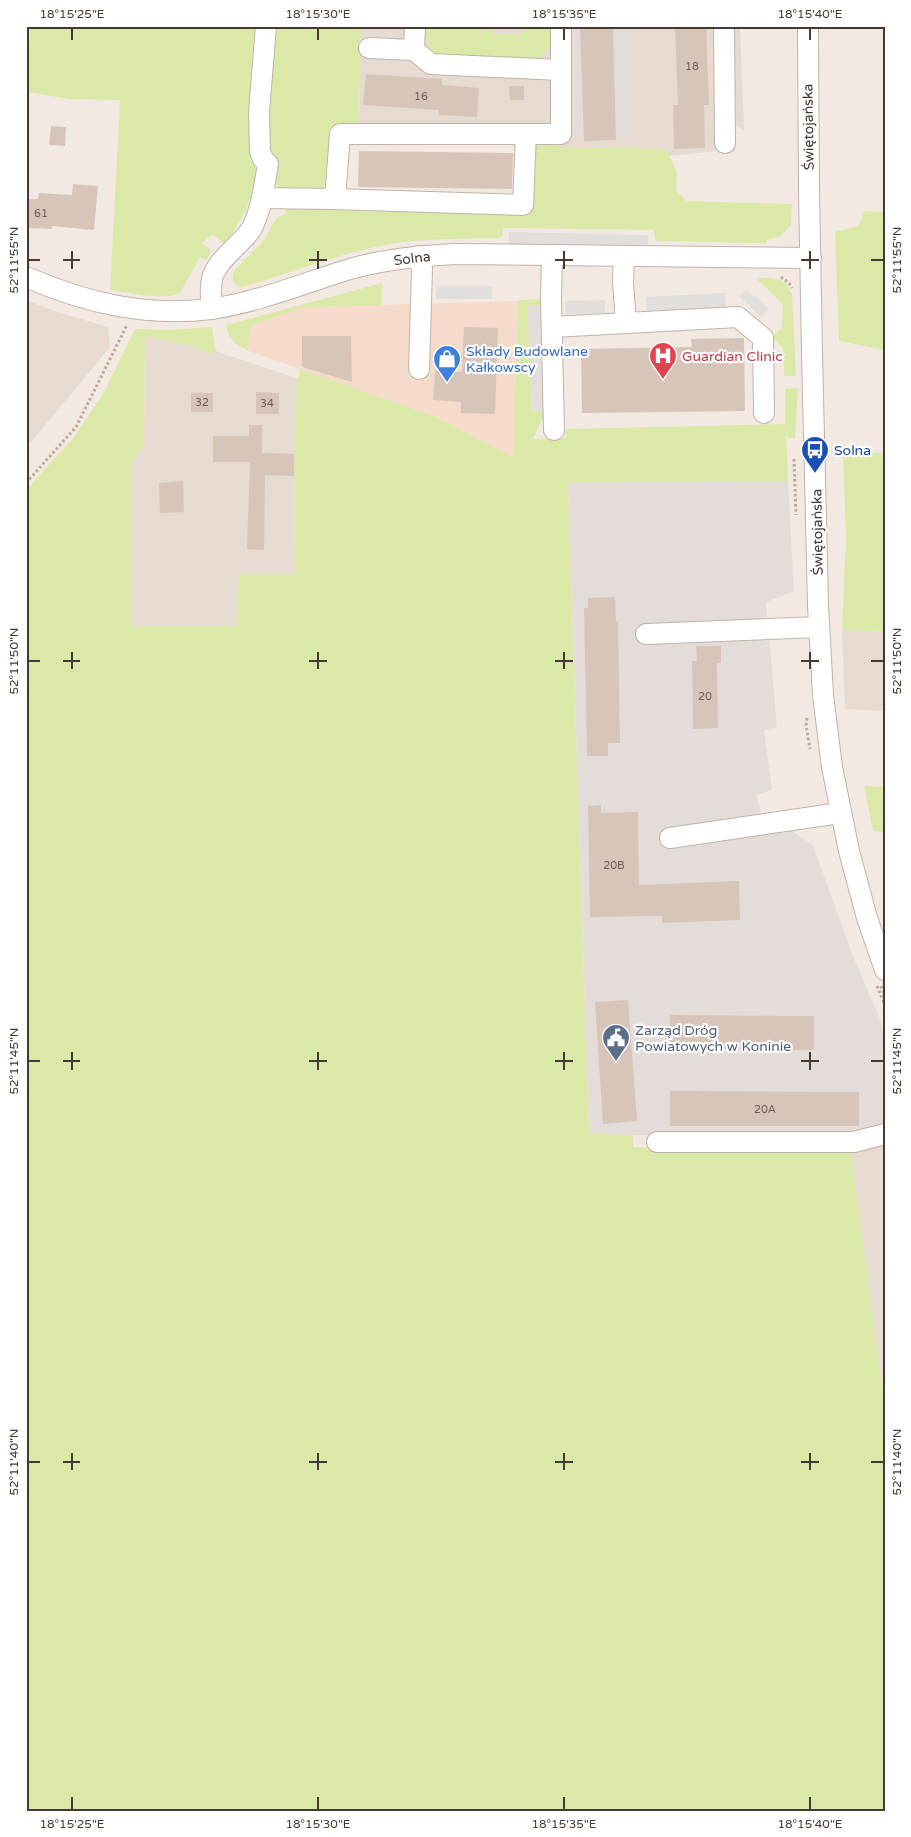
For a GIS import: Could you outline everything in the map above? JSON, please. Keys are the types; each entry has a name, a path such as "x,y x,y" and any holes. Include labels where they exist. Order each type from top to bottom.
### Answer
{"street":[{"path":"212,309 210,281 213,272 220,262 246,236 251,228 262,198 268,164 263,159 260,151 259,112 266,26"},
{"path":"414,50 415,26"},
{"path":"333,199 335,199 340,134 560,134 561,26"},
{"path":"724,26 725,143"},
{"name":"Świętojańska","path":"808,26 810,258 819,627 827,732 840,813 859,893 885,970"},
{"path":"369,48 414,50 431,64 561,70"},
{"path":"262,198 523,205 526,134"},
{"name":"Solna","path":"26,277 92,301 135,309 179,311 212,309 250,301 351,269 418,256 455,254 810,258"},
{"path":"552,255 554,430"},
{"path":"418,256 422,269 419,369"},
{"path":"624,256 623,282 626,323"},
{"path":"552,327 738,317 765,336 764,413"},
{"path":"646,634 819,627"},
{"path":"670,838 840,813"},
{"path":"657,1142 854,1142 885,1134"}],"path":[{"path":"26,483 76,428 135,309"}],"shaded area":[{"path":"361,26 740,26 744,130 736,125 735,152 717,151 669,156 667,150 627,147 576,148 359,123"},
{"path":"565,26 633,26 633,140 618,142 615,140 584,141 565,137"},
{"path":"366,41 410,43 410,64 365,63"},
{"path":"509,232 648,235 648,247 509,245"},
{"path":"436,286 492,286 492,299 436,299"},
{"path":"746,290 754,297 756,296 769,309 761,317 739,296"},
{"path":"725,293 726,307 647,311 646,297"},
{"path":"26,300 54,311 108,327 110,347 26,448"},
{"path":"605,300 605,313 566,314 565,301"},
{"path":"518,301 513,457 436,417 249,351 251,325 305,307"},
{"path":"542,305 545,412 532,412 528,306"},
{"path":"145,336 191,346 214,354 216,351 298,379 294,476 295,574 237,626 132,626 132,459 144,445"},
{"path":"788,481 794,591 766,602 777,727 764,730 772,790 756,795 768,834 792,831 813,845 851,951 885,1032 885,1124 846,1136 589,1133 568,482"},
{"path":"842,629 885,632 885,711 845,709"},
{"path":"885,1141 885,1407 851,1150"}],"green space":[{"path":"30,26 258,26 255,168 259,171 246,211 227,241 223,243 213,234 202,243 210,249 210,254 206,260 200,257 180,293 155,296 110,290 120,100 70,99 26,92"},
{"path":"272,26 361,26 359,128 330,127 326,183 323,189 282,191 275,182 279,159 265,156"},
{"path":"419,26 492,26 492,34 523,34 524,26 551,26 550,47 536,60 432,53 424,32"},
{"path":"529,143 576,148 627,147 667,150 677,172 676,191 687,201 792,204 791,226 779,237 767,239 767,243 658,241 655,239 654,230 503,228 503,235 500,238 431,240 390,244 336,257 247,286 239,287 233,282 232,276 241,263 262,242 275,221 281,215 286,214 285,207 358,211 528,213"},
{"path":"865,211 885,212 885,350 839,341 835,232 858,226"},
{"path":"756,278 773,278 782,281 792,294 796,376 784,376 783,348 772,337 782,328 783,304"},
{"path":"382,283 382,305 305,307 251,325 249,351 240,347 227,330 226,325"},
{"path":"542,299 542,305 529,306 532,412 545,412 533,439 566,438 565,429 785,424 785,389 798,388 795,438 788,438 786,430 788,481 568,482 589,1133 633,1135 633,1147 851,1150 885,1407 885,1811 26,1811 26,490 73,438 102,396 135,329 171,330 212,327 216,351 214,354 191,346 145,336 144,445 132,460 132,626 237,626 239,574 295,574 294,454 297,385 300,369 436,417 513,457 518,301"},
{"path":"843,451 885,453 885,632 842,629 846,539"},
{"path":"864,786 885,787 885,832 873,831"}],"building":[{"path":"580,26 613,26 616,140 584,141"},
{"path":"675,26 706,26 709,105 704,105 705,148 674,149 673,105 678,105"},
{"path":"366,74 442,79 442,85 479,88 477,117 439,115 439,110 363,105"},
{"path":"509,86 524,86 524,100 510,100"},
{"path":"51,126 66,127 65,146 49,145"},
{"path":"359,151 513,153 512,189 358,187"},
{"path":"73,184 98,186 94,230 52,226 52,229 28,228 29,199 38,199 39,193 72,195"},
{"path":"464,327 498,328 495,414 461,413 461,402 433,400 435,370 462,372"},
{"path":"302,336 351,336 352,382 302,367"},
{"name":"Guardian Clinic","path":"744,338 745,411 582,413 581,349 692,347 691,339"},
{"path":"256,392 279,393 279,414 256,414"},
{"path":"191,393 213,393 213,412 191,412"},
{"path":"249,425 262,425 262,453 294,454 294,476 265,475 264,550 247,549 250,462 213,462 213,436 249,436"},
{"path":"183,481 184,512 160,513 159,483"},
{"path":"615,597 616,622 618,621 620,743 608,743 608,756 587,756 584,608 588,608 588,598"},
{"path":"696,646 721,646 721,663 717,663 718,728 693,729 692,661 697,661"},
{"path":"601,805 601,813 638,812 639,885 739,881 740,920 662,923 662,916 590,917 588,806"},
{"name":"Zarząd Dróg Powiatowych w Koninie","path":"628,1000 637,1121 603,1124 595,1002"},
{"path":"670,1015 814,1016 814,1050 670,1049"},
{"path":"670,1091 859,1092 859,1126 670,1126"}],"place":[{"name":"Guardian Clinic","path":"663,380"},
{"name":"Składy Budowlane Kałkowscy","path":"447,383"},
{"name":"Solna","path":"815,474"},
{"name":"Zarząd Dróg Powiatowych w Koninie","path":"616,1062"}]}
